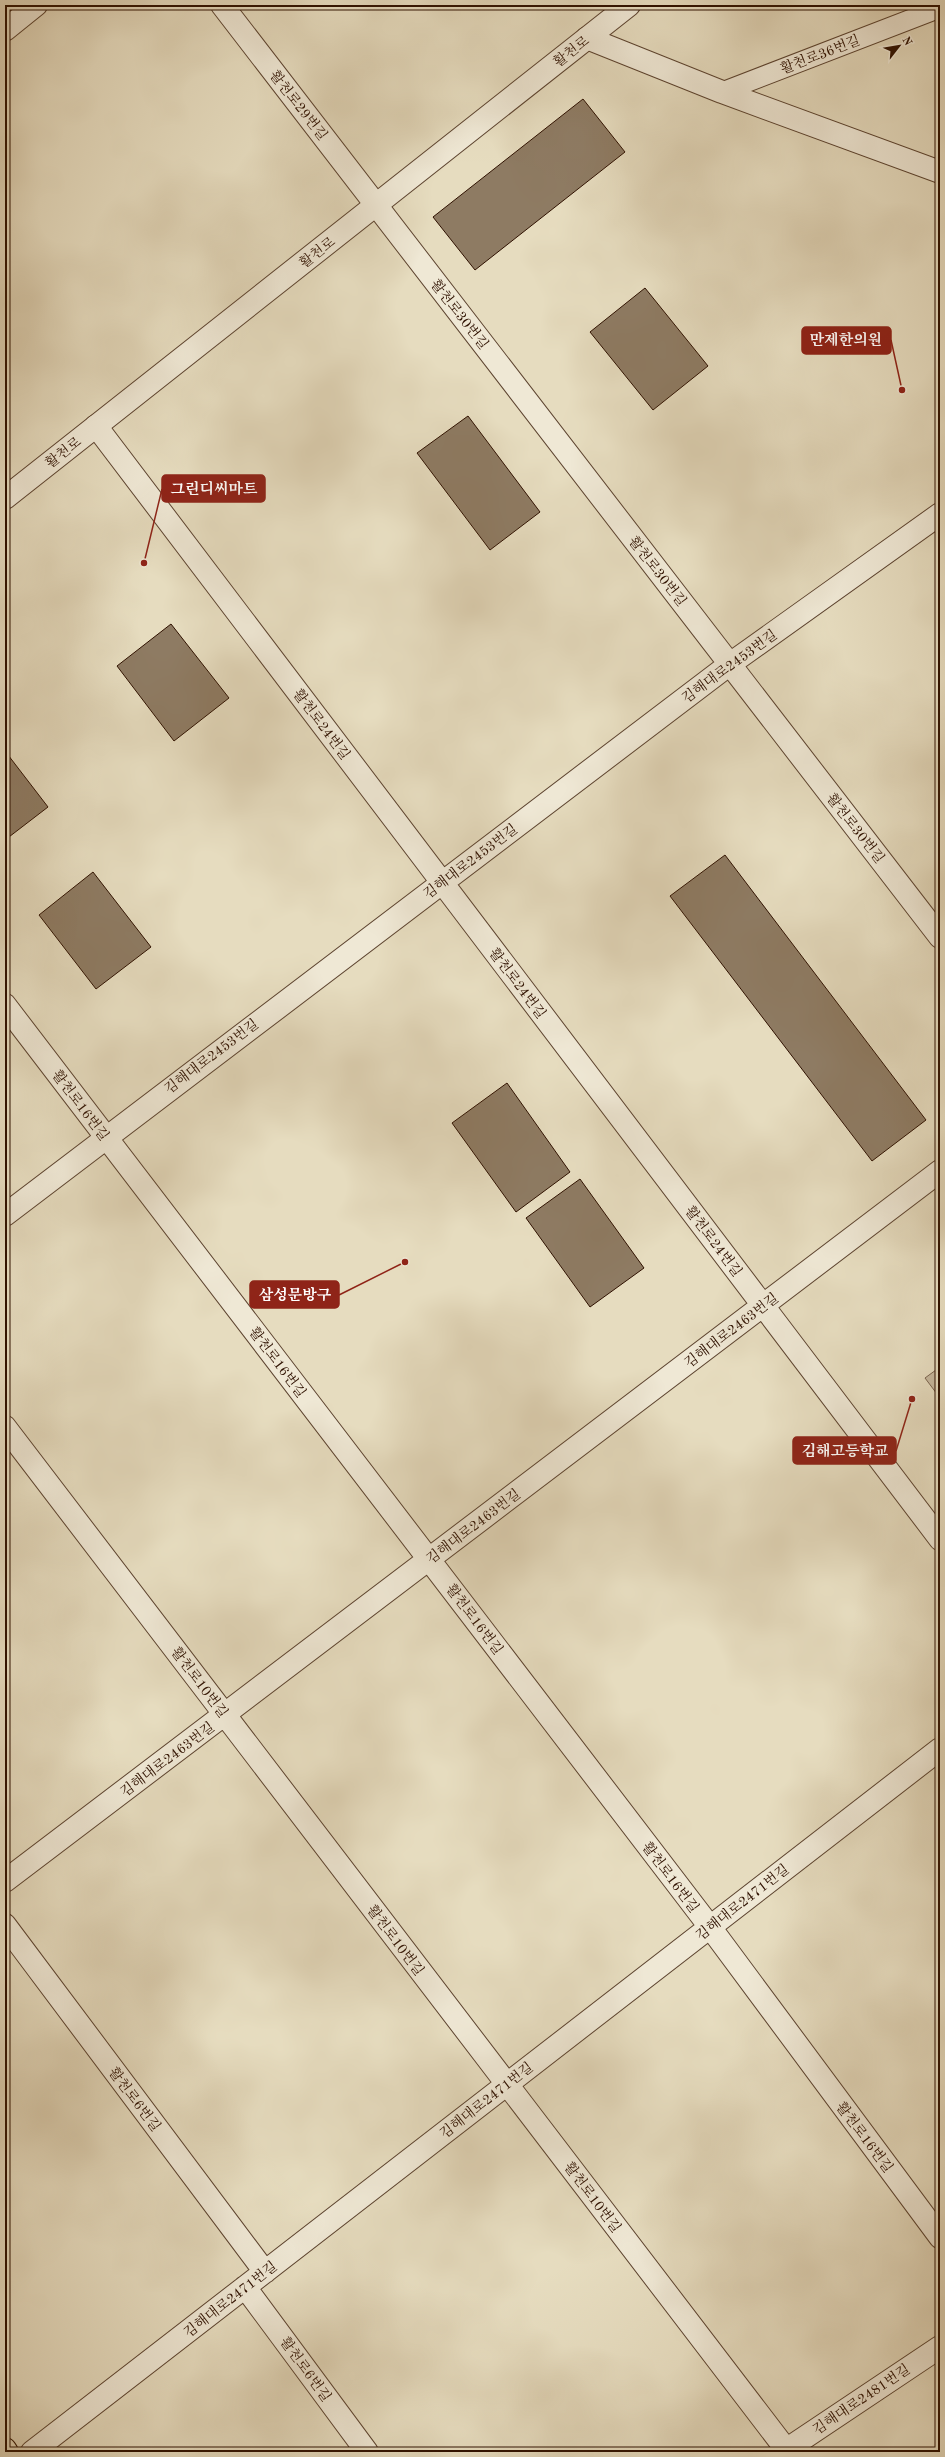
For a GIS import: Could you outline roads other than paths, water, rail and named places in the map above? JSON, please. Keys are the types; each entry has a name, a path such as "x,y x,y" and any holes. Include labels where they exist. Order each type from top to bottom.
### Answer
{"street":[{"path":"5,30 36,5"},
{"name":"활천로29번길","path":"222,5 376,205"},
{"name":"활천로","path":"5,498 629,5"},
{"path":"587,38 722,92 940,172"},
{"name":"활천로30번길","path":"376,205 940,937"},
{"name":"활천로24번길","path":"96,426 940,1539"},
{"name":"김해대로2453번길","path":"5,1215 105,1137 730,664 940,514"},
{"name":"활천로16번길","path":"5,1005 710,1927 940,2237"},
{"name":"김해대로2463번길","path":"5,1881 940,1171"},
{"name":"활천로10번길","path":"5,1427 786,2451"},
{"name":"김해대로2471번길","path":"32,2452 940,1749"},
{"name":"활천로6번길","path":"5,1925 264,2272"},
{"name":"활천로6번길","path":"245,2287 367,2452"},
{"name":"김해대로2481번길","path":"786,2451 940,2347"}],"lane":[{"name":"활천로36번길","path":"722,92 940,8"}],"place":[{"name":"만제한의원","path":"902,390"},
{"name":"그린디씨마트","path":"144,563"},
{"name":"삼성문방구","path":"405,1262"},
{"name":"김해고등학교","path":"912,1399"}]}
